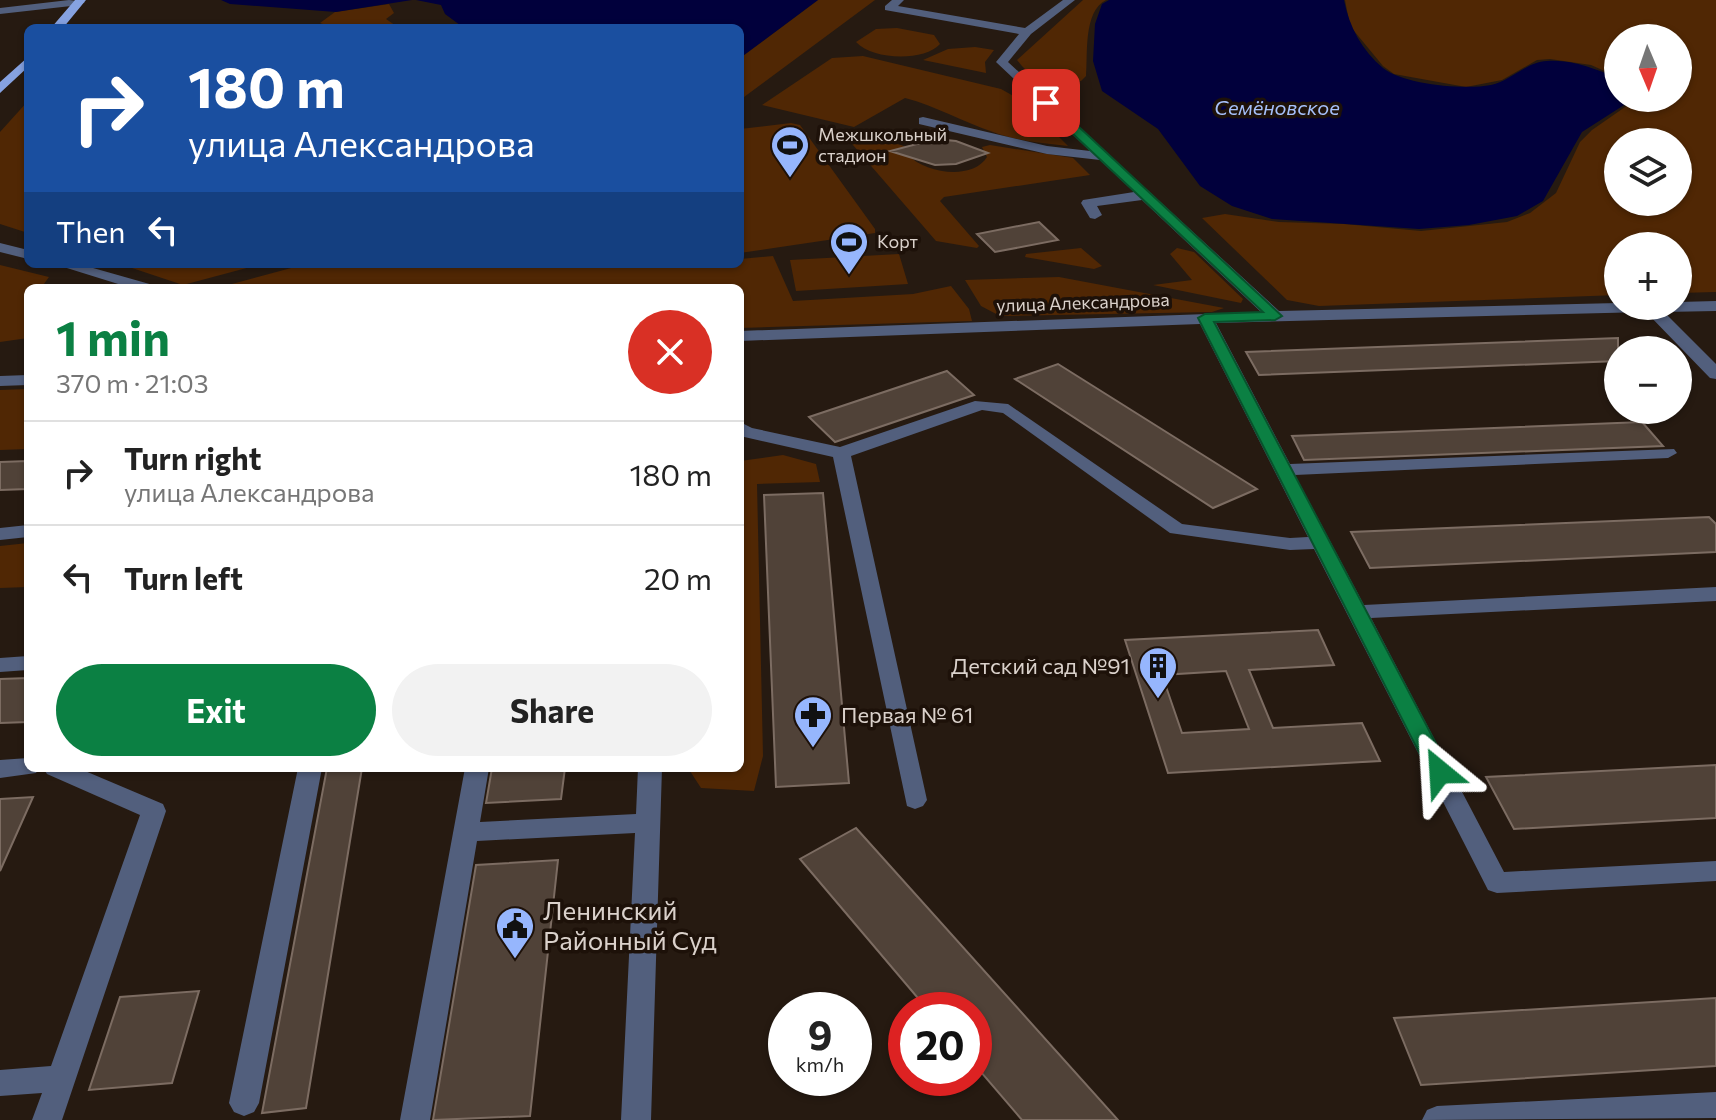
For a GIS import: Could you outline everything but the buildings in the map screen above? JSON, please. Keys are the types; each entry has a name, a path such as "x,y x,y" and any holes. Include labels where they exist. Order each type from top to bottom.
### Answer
{"main road":[{"path":"61,24 81,1"},
{"path":"0,89 24,64"}],"street":[{"path":"0,10 26,0"},
{"path":"899,0 889,8 1027,32"},
{"path":"1070,0 1027,32 1002,62 1275,316"},
{"path":"0,10 81,1"},
{"path":"923,121 1047,150 1106,157"},
{"path":"1095,215 1088,203 1146,195"},
{"path":"0,247 24,254"},
{"path":"76,268 134,284"},
{"name":"улица Александрова","path":"1692,307 1716,306"},
{"name":"улица Александрова","path":"744,336 1205,318 1604,310"},
{"path":"1205,318 1497,883 1716,871"},
{"path":"1663,320 1713,368"},
{"path":"0,381 24,380"},
{"path":"744,430 841,453 981,405 1008,409 1177,529 1290,544 1322,542"},
{"path":"841,453 915,800"},
{"path":"1284,470 1668,453"},
{"path":"0,534 24,531"},
{"path":"1358,612 1716,594"},
{"path":"0,665 24,663"},
{"path":"0,769 24,767"},
{"path":"47,1120 154,811 64,772"},
{"path":"244,1103 309,772"},
{"path":"415,1120 476,772"},
{"path":"636,1120 650,772"},
{"path":"465,832 649,823"},
{"path":"0,1083 63,1078"},
{"path":"1437,1120 1716,1105"}],"shaded area":[{"path":"818,0 875,0 744,97 744,55"},
{"path":"1083,0 1106,0 1093,14 1090,24 1086,76 1081,81 1062,82 1038,78 1017,60"},
{"path":"1345,0 1716,0 1716,292 1692,293 1692,232 1604,232 1604,296 1319,306 1287,300 1202,218 1225,214 1279,222 1421,231 1507,222 1530,213 1556,193 1580,142 1618,112 1692,112 1692,24 1604,24 1604,71 1591,65 1537,60 1502,80 1466,87 1394,74 1383,66 1350,26"},
{"path":"389,4 394,13 386,19 393,24 320,23 335,12"},
{"path":"897,28 934,35 940,44 922,54 898,56 874,52 856,42 876,29"},
{"path":"975,47 994,50 985,62 986,73 923,60 948,49"},
{"path":"863,56 1001,89 1024,102 1068,146 1002,135 905,98 854,127 762,105 832,58"},
{"path":"24,105 24,232 0,224 0,132"},
{"name":"Межшкольный стадион","path":"791,123 800,125 875,233 744,252 744,129"},
{"path":"840,130 901,145 908,148 908,155 916,161 948,172 960,172 980,165 987,157 982,147 990,145 1073,158 1090,175 944,197 940,201 979,246 936,241"},
{"path":"1081,248 1102,266 1094,269 1025,257 1026,254"},
{"path":"1177,248 1194,252 1243,299 1241,303 1153,285 1192,280 1170,254"},
{"name":"Корт","path":"899,254 908,284 796,291 790,260"},
{"path":"773,256 793,301 913,294 951,286 969,309 972,321 744,328 744,284 232,284 291,268 744,268 744,259"},
{"path":"0,265 49,277 44,284 24,284 24,339 0,342"},
{"path":"132,268 247,268 187,284"},
{"path":"1059,277 1224,308 1212,312 1000,316 981,306 965,280"},
{"path":"24,389 24,449 0,450 0,390"},
{"path":"783,455 816,464 820,482 757,484 763,756 754,791 701,788 691,772 744,772 744,460"},
{"path":"24,543 24,587 0,588 0,546"}],"water":[{"path":"221,0 412,0 336,12 230,4"},
{"path":"416,0 818,0 744,55 744,24 459,24 445,14 441,5"},
{"name":"Семёновское","path":"1109,0 1344,0 1353,28 1369,54 1383,68 1405,79 1435,85 1491,85 1539,62 1565,62 1604,73 1604,112 1613,112 1582,132 1543,201 1517,216 1469,225 1419,229 1272,219 1232,206 1200,186 1158,129 1102,91 1093,61 1095,24 1102,4"}],"place":[{"name":"Межшкольный стадион","path":"790,179"},
{"name":"Корт","path":"849,276"},
{"name":"Детский сад №91","path":"1158,700"},
{"name":"Первая № 61","path":"813,749"},
{"name":"Ленинский Районный Суд","path":"515,960"}],"route":[{"path":"1046,103 1275,316 1205,318 1440,772"}]}
